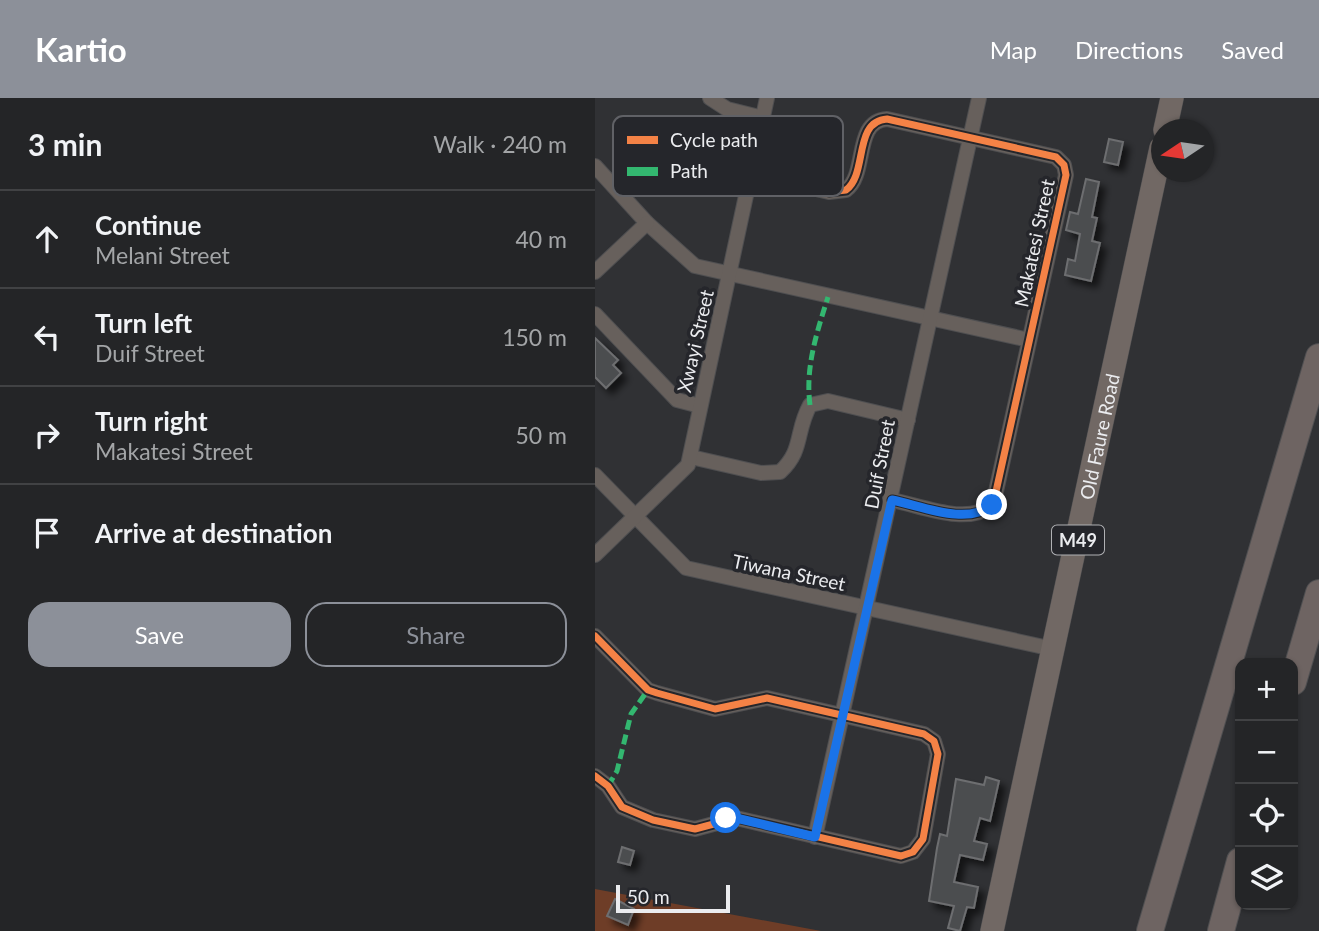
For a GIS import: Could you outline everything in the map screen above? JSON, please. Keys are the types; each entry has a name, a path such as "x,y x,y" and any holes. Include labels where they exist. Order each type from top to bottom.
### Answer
{"highway":[{"path":"1150,931 1319,357"},
{"path":"1298,665 1319,593"},
{"path":"1221,931 1235,880"}],"main road":[{"path":"1167,119 1172,98"},
{"name":"Old Faure Road","path":"992,931 1154,182"}],"street":[{"path":"710,98 727,109 755,116"},
{"name":"Xwayi Street","path":"763,116 767,98"},
{"name":"Duif Street","path":"815,837 892,500 979,98"},
{"name":"Makatesi Street","path":"843,190 854,178 868,129 880,119 1056,157 1066,169 992,505 983,512 965,515 892,500"},
{"path":"595,166 613,186"},
{"path":"622,196 691,264 730,276 1029,340"},
{"name":"Xwayi Street","path":"595,555 681,474 691,457 747,196"},
{"path":"595,272 647,223"},
{"path":"595,314 677,400 700,406"},
{"path":"691,457 761,473 780,472 794,459 802,419 810,405 828,401 908,419"},
{"name":"Tiwana Street","path":"595,475 686,568 1053,649"},
{"path":"595,636 648,690 657,693 711,709 767,698 924,734 937,747 923,839 913,852 899,855 736,818 695,829 653,820 622,807 608,786 595,776"}],"shaded area":[{"path":"595,889 821,931 595,931"}],"building":[{"path":"1109,139 1123,142 1118,165 1104,162"},
{"path":"1086,179 1099,182 1092,217 1097,218 1092,241 1100,243 1091,281 1065,275 1068,259 1075,261 1080,234 1066,230 1070,212 1078,214"},
{"path":"595,338 618,360 613,365 621,373 606,388 595,377"},
{"path":"986,777 999,781 990,821 980,818 974,841 987,844 983,860 960,855 954,882 978,887 974,908 967,907 960,931 948,928 954,906 929,901 937,848 940,834 947,836 956,779 984,785"},
{"path":"622,847 634,851 630,865 618,862"},
{"path":"615,899 634,909 628,925 607,916"}],"marked path":[{"path":"810,405 811,363 828,297"},
{"path":"608,786 617,771 631,714 648,690"}],"cycle path":[{"path":"843,190 853,182 869,129 876,122 887,119 1056,157 1064,165 1066,175 993,505 982,511 958,514 892,500"},
{"path":"595,636 648,690 715,709 767,698 924,734 934,741 938,754 923,839 913,852 901,856 736,818 695,829 653,820 622,807 608,786 595,776"}],"route":[{"path":"726,818 815,837 892,500 965,515 976,515 992,505"}]}
